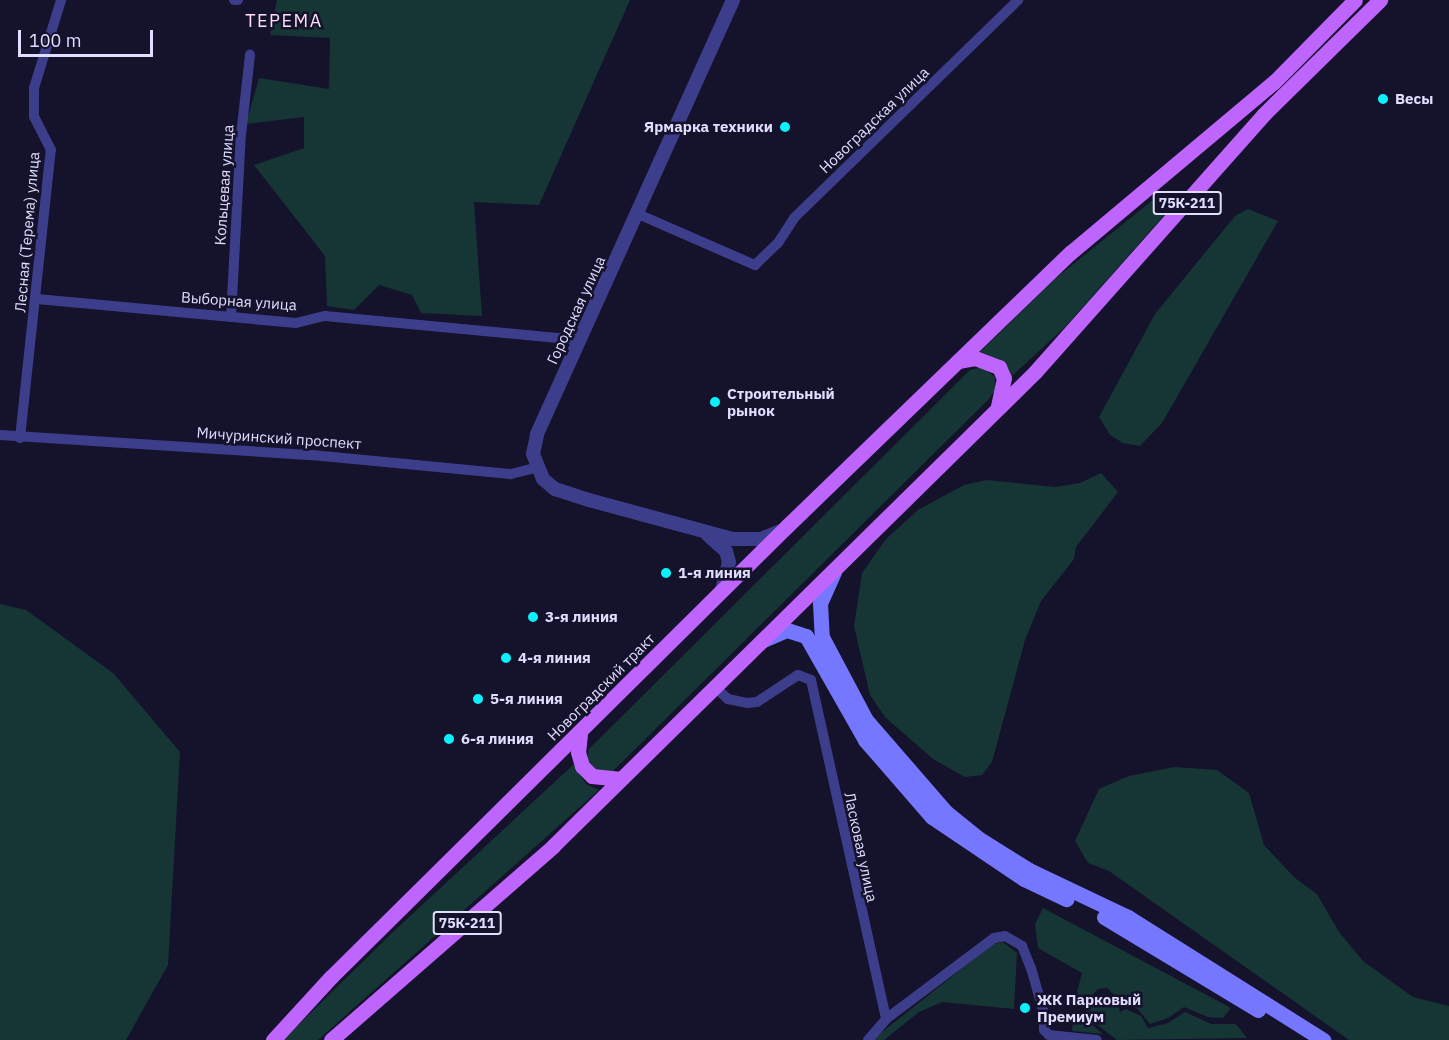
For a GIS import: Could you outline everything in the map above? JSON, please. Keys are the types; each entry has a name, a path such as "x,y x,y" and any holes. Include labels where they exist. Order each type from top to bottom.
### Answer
{"main road":[{"name":"Новоградский тракт","path":"273,1040 331,977 580,734 720,592 1070,253 1274,82 1355,0"},
{"name":"75К-211","path":"331,1040 488,905 621,779 997,410 1161,234 1264,114 1380,0"},
{"path":"958,361 975,358 999,367 1004,392 997,410"},
{"path":"835,569 820,603 822,637 866,720 946,812 978,838 1029,870 1128,917 1323,1040"},
{"path":"763,640 790,630 808,638 865,740 932,817 966,843 1024,879 1120,924 1307,1040"},
{"path":"580,734 578,752 582,766 592,776 621,779"}],"street":[{"name":"Лесная (Терема) улица","path":"20,438 37,299 51,150 34,117 34,88 61,0"},
{"name":"Городская улица","path":"535,468 533,454 537,435 733,0"},
{"name":"Новоградская улица","path":"638,214 755,265 778,243 795,218 1018,0"},
{"name":"Кольцевая улица","path":"231,317 241,135 250,55"},
{"name":"Выборная улица","path":"37,299 297,323 325,316 581,340"},
{"name":"Мичуринский проспект","path":"0,435 323,456 511,474 535,468"},
{"path":"535,468 555,489 704,533 747,540 768,537 786,527"},
{"path":"704,533 726,551 728,577 720,592"},
{"name":"Ласковая улица","path":"715,687 728,699 747,703 757,702 798,675 811,680 886,1019"},
{"path":"868,1040 886,1019 994,938 1005,936 1022,946 1043,1010 1044,1029 1049,1035 1097,1040"}],"green space":[{"path":"277,0 630,0 539,205 474,202 482,316 421,313 412,295 379,285 354,310 327,306 325,256 254,165 304,148 304,117 246,124 259,78 329,89 330,38 270,35"},
{"path":"1154,199 1167,212 1065,327 1012,376 1003,361 980,352 1056,278"},
{"path":"1248,209 1278,221 1162,423 1140,446 1123,443 1110,435 1099,417 1155,314 1235,216"},
{"path":"982,367 995,377 995,390 989,399 611,773 590,768 587,758 589,749 970,370"},
{"path":"1101,473 1118,492 1076,547 1074,559 1041,601 1025,640 992,762 982,775 965,777 933,759 885,717 870,695 854,626 862,573 886,539 918,510 964,485 987,480 1055,487 1080,483"},
{"path":"0,604 26,610 113,673 180,752 168,965 126,1040 0,1040"},
{"path":"574,764 586,784 599,790 318,1040 283,1040 393,932"},
{"path":"1174,767 1217,770 1249,793 1264,845 1295,878 1317,894 1339,932 1363,961 1413,997 1449,1006 1449,1040 1349,1040 1109,871 1088,863 1075,841 1099,789 1129,776"},
{"path":"1043,908 1231,1008 1223,1018 1208,1017 1184,1007 1168,1018 1150,1024 1138,1009 1123,1003 1107,988 1098,989 1086,1002 1079,1003 1077,992 1082,973 1038,948 1035,924"},
{"path":"1003,942 1017,953 1014,1009 942,1002 919,1012 884,1040 872,1040 993,944"},
{"path":"1103,994 1117,1000 1120,1012 1126,1009 1141,1016 1148,1028 1168,1023 1185,1012 1211,1024 1236,1024 1247,1038 1117,1040 1083,1014 1095,998"},
{"path":"1074,1013 1090,1023 1103,1034 1072,1031"}],"place":[{"name":"Весы","path":"1383,99"},
{"name":"Ярмарка техники","path":"785,127"},
{"name":"Строительный рынок","path":"715,402"},
{"name":"1-я линия","path":"666,573"},
{"name":"3-я линия","path":"533,617"},
{"name":"4-я линия","path":"506,658"},
{"name":"5-я линия","path":"478,699"},
{"name":"6-я линия","path":"449,739"},
{"name":"ЖК Парковый Премиум","path":"1025,1008"}],"district":[{"name":"ТЕРЕМА","path":"284,21"}]}
